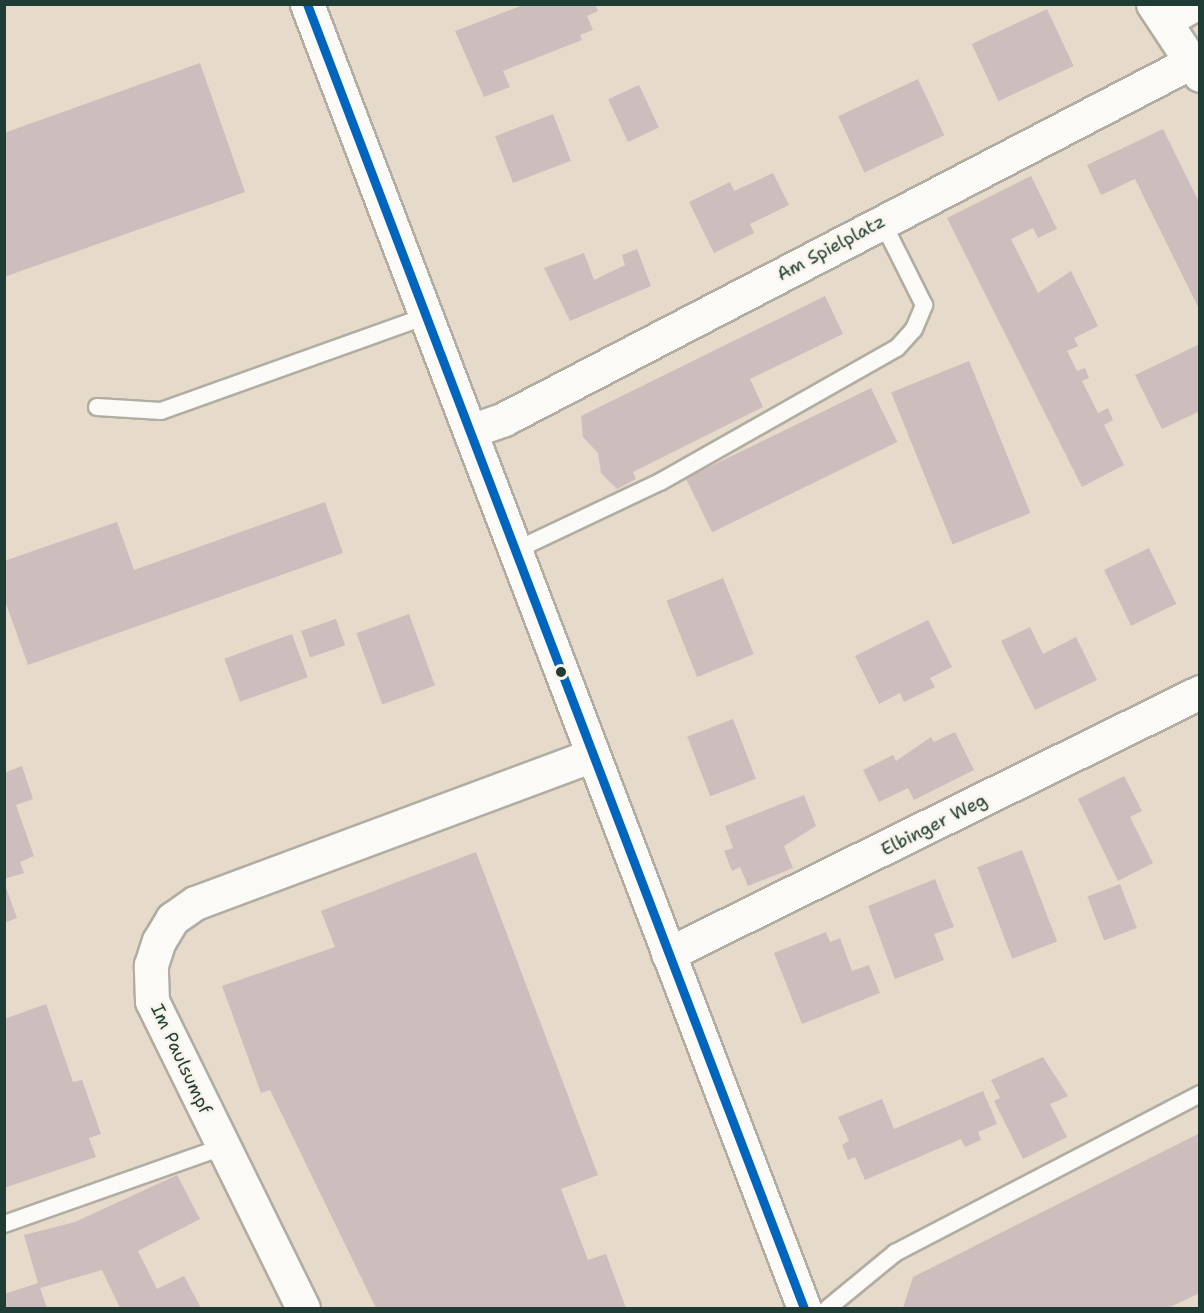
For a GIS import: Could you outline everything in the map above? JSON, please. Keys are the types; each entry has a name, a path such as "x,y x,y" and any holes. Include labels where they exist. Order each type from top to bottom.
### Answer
{"street":[{"path":"307,4 516,550 591,756 804,1308"},
{"path":"1194,4 1159,13 1195,68"},
{"name":"Am Spielplatz","path":"470,431 504,419 882,221 1195,68"},
{"name":"Elbinger Weg","path":"668,954 1200,692"},
{"name":"Im Paulsumpf","path":"303,1308 152,1001 151,965 172,919 195,903 591,756"}],"lane":[{"path":"516,550 660,482 897,348 914,329 924,305 882,221"},
{"path":"97,406 161,411 426,316"},
{"path":"828,1308 895,1253 1200,1094"},
{"path":"4,1224 223,1147"}],"building":[{"path":"526,4 595,4 598,11 587,16 593,30 580,35 582,40 503,71 510,87 484,97 455,31"},
{"path":"1047,9 1074,66 998,101 972,44"},
{"path":"200,63 245,192 4,277 4,133"},
{"path":"918,79 944,135 864,172 838,116"},
{"path":"639,85 659,128 628,142 608,99"},
{"path":"553,114 571,161 513,183 495,136"},
{"path":"1163,129 1200,204 1200,311 1135,179 1101,195 1087,165"},
{"path":"773,173 789,205 750,224 754,233 714,253 689,202 730,182 734,191"},
{"path":"1031,176 1057,229 1038,238 1033,228 1011,239 1038,293 1071,271 1098,326 1074,338 1078,346 1067,351 1077,371 1085,368 1089,378 1082,381 1098,413 1108,408 1113,420 1104,425 1124,465 1082,487 947,218"},
{"path":"637,249 651,286 570,321 544,268 584,253 594,280 625,265 622,255"},
{"path":"825,296 843,334 750,379 763,407 633,472 636,479 617,489 601,473 598,453 583,437 581,416"},
{"path":"1200,344 1200,411 1162,429 1135,375"},
{"path":"969,361 1030,513 953,545 891,392"},
{"path":"871,388 897,442 712,532 686,478"},
{"path":"325,502 343,553 28,665 4,598 4,561 117,522 134,570"},
{"path":"1149,548 1176,604 1131,626 1104,570"},
{"path":"723,578 754,654 697,677 666,601"},
{"path":"409,614 435,685 382,705 356,633"},
{"path":"336,619 345,645 310,658 301,631"},
{"path":"928,620 952,667 930,678 935,687 904,702 900,693 879,704 855,656"},
{"path":"1030,627 1043,654 1076,637 1097,680 1035,710 1001,641"},
{"path":"292,634 308,677 240,702 224,659"},
{"path":"733,719 756,779 710,796 687,737"},
{"path":"955,732 974,770 914,800 908,788 879,802 863,770 893,755 896,761 931,737 934,742"},
{"path":"22,766 33,799 16,805 34,856 20,862 24,873 4,879 4,773"},
{"path":"1124,776 1142,811 1130,817 1153,863 1118,881 1078,799"},
{"path":"804,795 816,826 784,846 793,868 748,886 740,867 732,871 724,851 733,848 725,826"},
{"path":"1022,850 1057,941 1012,959 977,867"},
{"path":"476,852 598,1175 561,1189 588,1260 606,1254 626,1308 376,1308 270,1090 261,1093 222,986 335,947 321,911"},
{"path":"935,879 954,927 934,934 944,960 895,979 868,906"},
{"path":"4,882 17,918 4,923"},
{"path":"1120,884 1137,928 1104,940 1087,897"},
{"path":"826,932 830,942 840,938 852,971 869,965 880,993 802,1024 774,953"},
{"path":"46,1004 73,1082 82,1080 101,1134 89,1138 96,1157 4,1188 4,1019"},
{"path":"1043,1057 1068,1096 1050,1104 1067,1137 1023,1159 994,1101 1000,1098 991,1080"},
{"path":"983,1091 997,1124 978,1132 981,1140 965,1147 961,1139 865,1180 855,1157 848,1160 842,1145 849,1141 838,1117 882,1099 894,1129"},
{"path":"1200,1133 1200,1293 1168,1308 903,1308 913,1277"},
{"path":"177,1175 200,1219 138,1251 157,1289 184,1276 201,1308 120,1308 102,1270 40,1288 47,1308 4,1308 4,1294 38,1283 24,1235 75,1222"}],"transit line":[{"path":"307,4 804,1308"}]}
